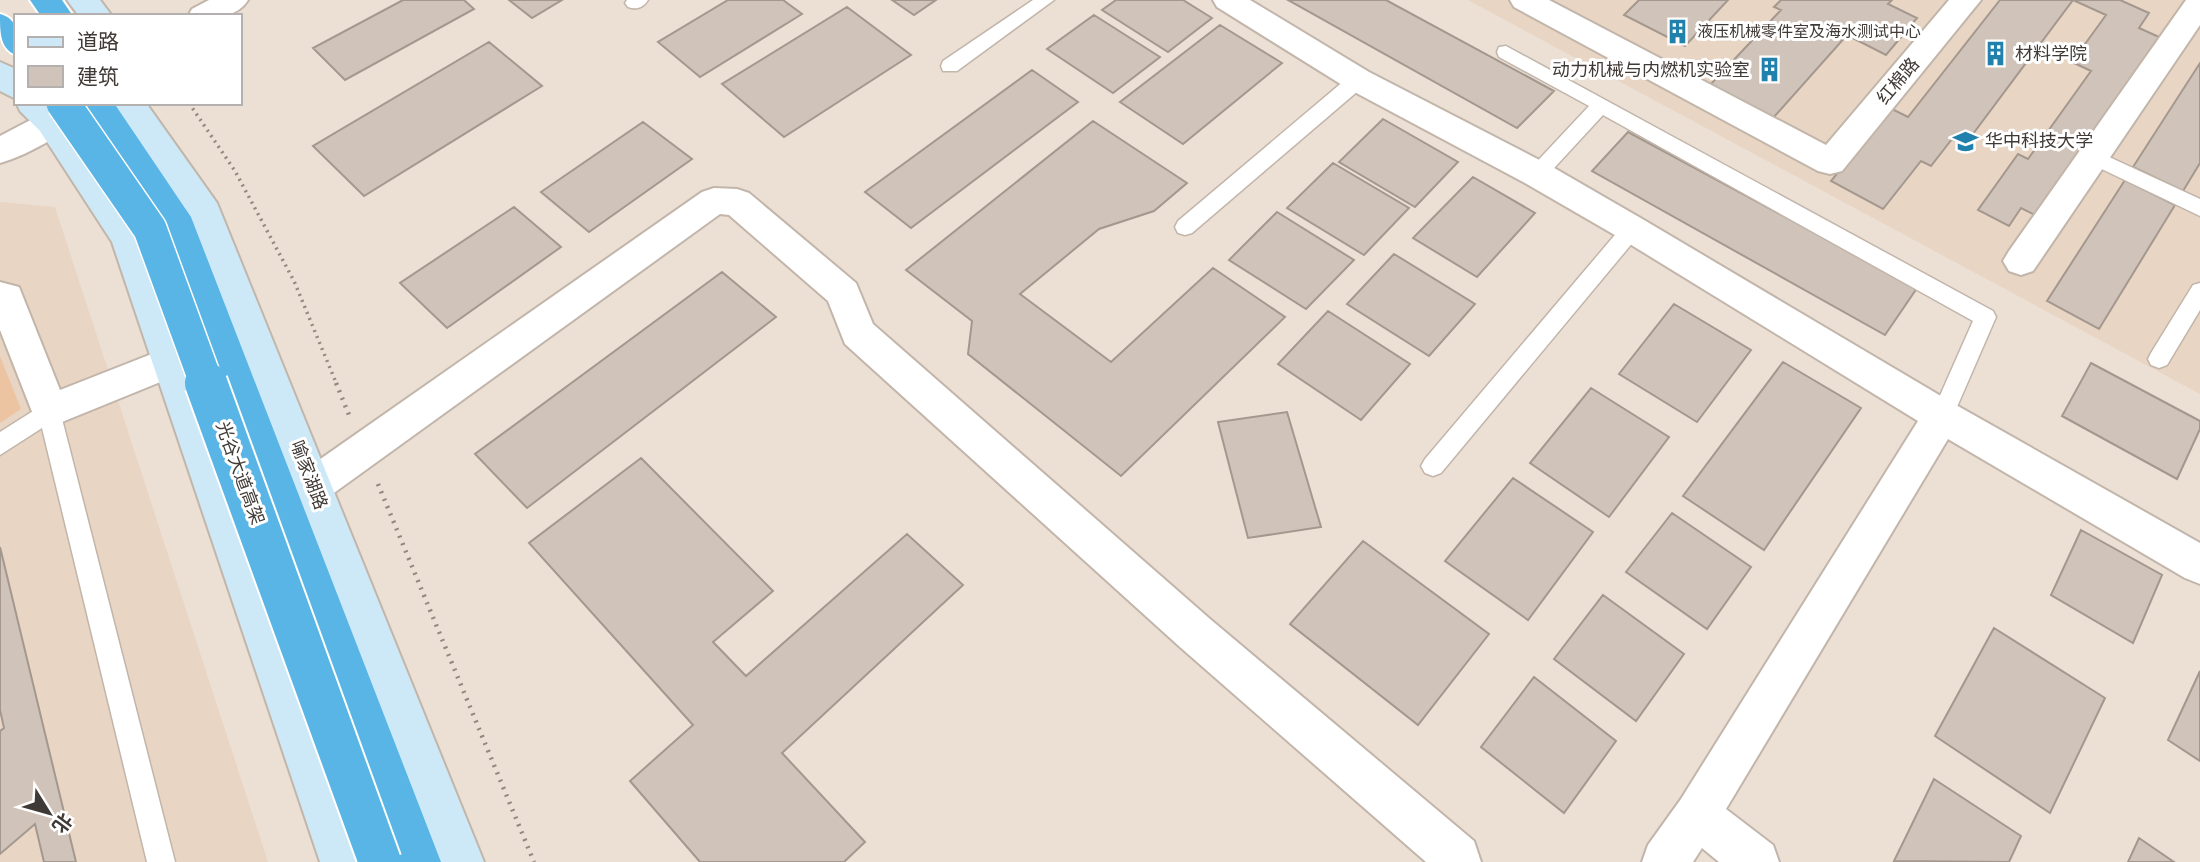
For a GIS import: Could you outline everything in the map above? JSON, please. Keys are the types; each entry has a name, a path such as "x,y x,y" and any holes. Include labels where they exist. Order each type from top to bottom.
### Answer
{"highway":[{"path":"45,0 56,14"},
{"path":"0,24 14,42"},
{"name":"光谷大道高架","path":"99,105 103,115 174,217 418,862"},
{"name":"光谷大道高架","path":"55,108 150,229 380,862"}],"main road":[{"path":"82,0 95,14"},
{"path":"0,73 14,86"},
{"name":"喻家湖路","path":"129,105 200,203 461,862"},
{"path":"55,108 128,239 343,862"}],"street":[{"path":"207,14 233,0"},
{"path":"1228,0 1357,80 1537,174 1632,229 1942,416 2200,565"},
{"name":"红棉路","path":"1525,0 1830,162 1966,0"},
{"path":"2021,261 2200,2"},
{"path":"0,151 55,108"},
{"path":"313,486 714,201 737,202 843,293 858,333 1195,633 1457,858 1458,862"},
{"path":"0,296 6,297 48,411 172,361"},
{"path":"1665,862 1697,815 1942,416"},
{"path":"1697,815 1756,862"}],"lane":[{"path":"950,66 1045,0"},
{"path":"1506,51 1985,317 1942,416"},
{"path":"1185,227 1357,80"},
{"path":"1537,174 1601,105"},
{"path":"2094,157 2200,208"},
{"path":"1433,466 1632,229"},
{"path":"2159,359 2200,291"},
{"path":"0,445 48,411 161,862"}],"shaded area":[{"name":"华中科技大学","path":"1468,0 2200,0 2200,394 1994,283"},
{"path":"0,202 55,207 268,862 0,862"},
{"path":"0,356 21,409 0,423"}],"building":[{"path":"403,0 464,0 474,9 345,80 313,48"},
{"path":"509,0 562,0 532,18"},
{"path":"728,0 783,0 802,14 700,77 658,42"},
{"path":"892,0 936,0 914,15"},
{"path":"1116,0 1183,0 1212,18 1168,52 1102,10"},
{"path":"1288,0 1386,0 1554,91 1517,128"},
{"name":"液压机械零件室及海水测试中心","path":"1639,0 1728,0 1685,46 1624,15"},
{"name":"动力机械与内燃机实验室","path":"1781,0 1892,0 1888,4 1917,18 1886,55 1847,35 1773,118 1710,85 1781,10 1774,7"},
{"name":"材料学院","path":"2000,0 2073,0 1964,146 1952,139 1931,166 1921,161 1883,209 1831,181 1890,108 1908,117"},
{"name":"材料学院","path":"2073,0 2120,0 2149,13 2139,28 2159,37 2037,216 2021,208 2009,226 1978,210 2018,154 2028,159 2091,71 2072,62 2106,15"},
{"path":"847,7 911,55 784,137 722,84"},
{"path":"1094,15 1160,57 1113,93 1047,49"},
{"path":"1220,25 1282,63 1183,144 1120,102"},
{"path":"489,42 542,86 364,196 313,146"},
{"path":"2200,63 2200,163 2183,191 2133,167"},
{"path":"1032,70 1078,102 911,228 865,192"},
{"path":"1383,119 1458,162 1415,207 1339,162"},
{"path":"1093,121 1187,183 1154,211 1099,229 1020,294 1111,362 1213,268 1285,317 1121,476 968,354 972,321 906,270"},
{"path":"643,122 692,159 589,232 541,192"},
{"path":"1628,132 1917,288 1885,335 1592,171"},
{"path":"1333,163 1409,208 1364,255 1287,208"},
{"path":"1473,177 1535,213 1477,277 1413,238"},
{"path":"2125,180 2175,205 2099,329 2047,301"},
{"path":"514,207 561,247 447,328 400,283"},
{"path":"1277,212 1354,260 1306,309 1229,260"},
{"path":"1394,254 1475,304 1429,356 1347,304"},
{"path":"722,272 776,317 527,508 475,454"},
{"path":"1674,304 1751,350 1697,422 1619,374"},
{"path":"1328,311 1410,364 1361,420 1278,364"},
{"path":"1783,362 1861,408 1764,550 1683,496"},
{"path":"2091,363 2200,421 2200,429 2177,479 2062,416"},
{"path":"1591,388 1669,437 1609,517 1530,463"},
{"path":"1287,412 1321,527 1248,538 1218,422"},
{"path":"641,458 773,591 713,642 746,676 907,534 963,585 782,753 865,842 844,862 700,862 630,781 693,725 529,543"},
{"path":"1513,478 1593,532 1528,620 1445,561"},
{"path":"1672,513 1751,567 1707,629 1626,572"},
{"path":"2081,530 2162,575 2133,643 2051,595"},
{"path":"1363,541 1489,634 1418,725 1290,624"},
{"path":"0,547 76,862 44,862 35,824 0,854 0,731 4,728 0,710"},
{"path":"1603,595 1684,654 1636,721 1554,659"},
{"path":"1994,628 2105,698 2050,813 1935,736"},
{"path":"2200,671 2200,761 2168,740"},
{"path":"1534,677 1616,741 1564,813 1481,747"},
{"path":"1934,779 2021,836 2009,862 1894,861"},
{"path":"2139,838 2174,862 2128,862"}],"place":[{"name":"液压机械零件室及海水测试中心","path":"1677,31"},
{"name":"材料学院","path":"1995,54"},
{"name":"动力机械与内燃机实验室","path":"1770,70"},
{"name":"华中科技大学","path":"1965,141"}]}
